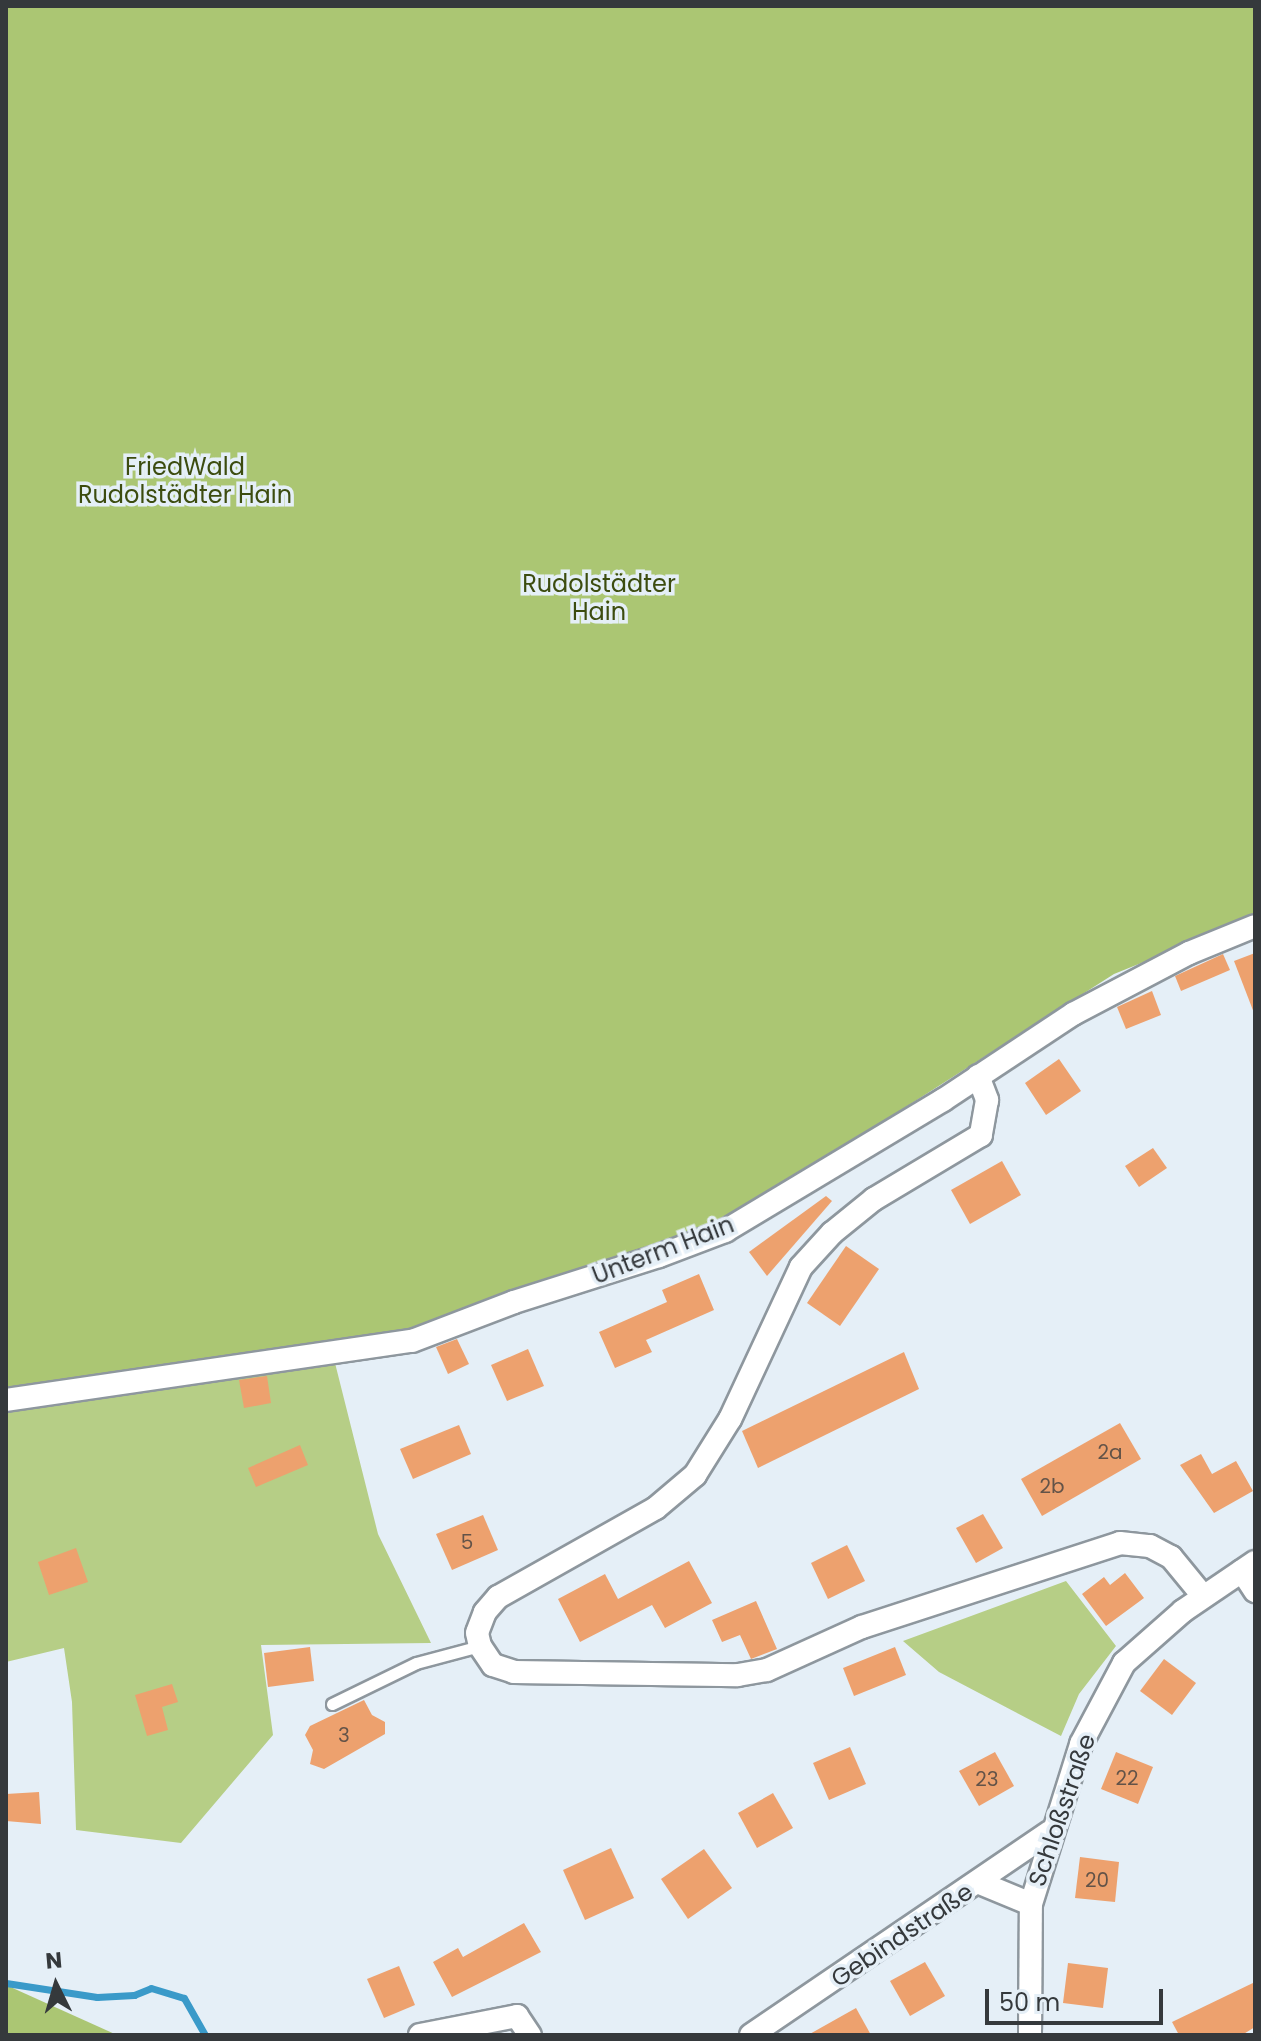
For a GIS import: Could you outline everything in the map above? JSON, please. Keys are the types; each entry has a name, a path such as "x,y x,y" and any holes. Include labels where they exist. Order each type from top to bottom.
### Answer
{"street":[{"name":"Unterm Hain","path":"6,1400 412,1341 725,1231 1073,1014 1189,953 1255,926"},
{"path":"978,1076 987,1100 981,1135 874,1199 832,1233 801,1267 730,1419 695,1475 656,1508 498,1597 477,1633 480,1646 493,1665 514,1672 738,1675 767,1670 862,1627 1120,1543 1150,1546 1171,1557 1203,1596"},
{"path":"1248,1567 1255,1591"},
{"name":"Schloßstraße","path":"1030,2035 1031,1904 1050,1832 1081,1744 1124,1663 1203,1596 1248,1567"},
{"name":"Gebindstraße","path":"751,2035 980,1883 1050,1832"},
{"path":"980,1883 1031,1904"},
{"path":"519,1993 517,2016 530,2035"},
{"path":"420,2035 517,2016"}],"lane":[{"path":"332,1704 416,1663 480,1646"}],"green space":[{"name":"Rudolstädter Hain","path":"6,6 1255,6 1255,917 1114,974 776,1190 691,1234 394,1338 6,1392"},
{"path":"335,1363 378,1534 431,1643 261,1645 273,1735 181,1843 76,1830 72,1702 64,1648 6,1662 6,1412"},
{"path":"1066,1581 1116,1646 1079,1694 1061,1736 939,1672 903,1641"},
{"path":"6,1985 117,2035 6,2035"}],"building":[{"path":"1255,953 1255,1012 1254,1013 1234,961"},
{"path":"1223,954 1230,970 1181,991 1175,976"},
{"path":"1152,991 1161,1015 1126,1029 1117,1007"},
{"path":"1059,1059 1081,1091 1046,1115 1025,1083"},
{"path":"1153,1148 1167,1168 1139,1187 1125,1166"},
{"path":"1002,1161 1021,1195 970,1224 951,1190"},
{"path":"826,1196 832,1201 767,1276 749,1252"},
{"path":"846,1246 879,1269 840,1326 807,1303"},
{"path":"699,1274 714,1310 646,1340 652,1352 615,1368 599,1332 667,1302 662,1290"},
{"path":"457,1339 469,1364 448,1374 436,1347"},
{"path":"528,1349 544,1386 507,1401 491,1365"},
{"path":"904,1352 919,1389 758,1468 742,1431"},
{"path":"267,1376 271,1403 244,1408 239,1380"},
{"path":"1120,1423 1141,1459 1042,1516 1021,1479"},
{"path":"459,1425 471,1454 413,1479 400,1449"},
{"path":"300,1445 308,1465 256,1487 248,1468"},
{"path":"1201,1454 1212,1474 1236,1461 1253,1491 1214,1513 1180,1465"},
{"path":"983,1514 1003,1548 976,1563 956,1528"},
{"path":"483,1515 498,1550 452,1570 436,1534"},
{"path":"847,1545 865,1581 828,1599 811,1563"},
{"path":"76,1548 88,1582 49,1595 38,1562"},
{"path":"689,1561 712,1603 665,1628 652,1605 580,1642 558,1599 605,1574 618,1599"},
{"path":"1125,1573 1144,1598 1106,1626 1082,1594 1104,1577 1110,1585"},
{"path":"756,1601 777,1649 751,1659 740,1635 722,1642 712,1620"},
{"path":"310,1647 314,1681 268,1687 264,1653"},
{"path":"895,1647 906,1675 854,1696 843,1668"},
{"path":"1164,1659 1196,1683 1172,1715 1140,1691"},
{"path":"172,1684 178,1702 162,1707 168,1730 147,1736 135,1695"},
{"path":"364,1700 372,1715 385,1722 385,1734 324,1769 310,1764 313,1750 305,1735 310,1726"},
{"path":"850,1747 866,1784 829,1800 813,1763"},
{"path":"995,1752 1014,1786 979,1806 959,1771"},
{"path":"1116,1752 1153,1767 1138,1804 1101,1789"},
{"path":"39,1792 41,1824 6,1821 6,1794"},
{"path":"773,1793 793,1828 757,1848 738,1813"},
{"path":"611,1848 634,1898 585,1920 563,1870"},
{"path":"704,1849 732,1888 688,1919 661,1879"},
{"path":"1080,1857 1119,1862 1115,1902 1075,1898"},
{"path":"524,1923 541,1952 452,1997 433,1962 458,1948 463,1957"},
{"path":"925,1962 945,1996 910,2016 890,1981"},
{"path":"1068,1963 1108,1968 1103,2008 1063,2003"},
{"path":"399,1966 415,2005 384,2018 367,1979"},
{"path":"1255,1982 1255,2027 1242,2035 1179,2035 1172,2022"},
{"path":"856,2008 871,2035 808,2035"}],"waterway":[{"path":"6,1983 97,1997 134,1995 151,1988 184,1998 205,2035"}],"park label":[{"name":"FriedWald Rudolstädter Hain","path":"185,481"}]}
